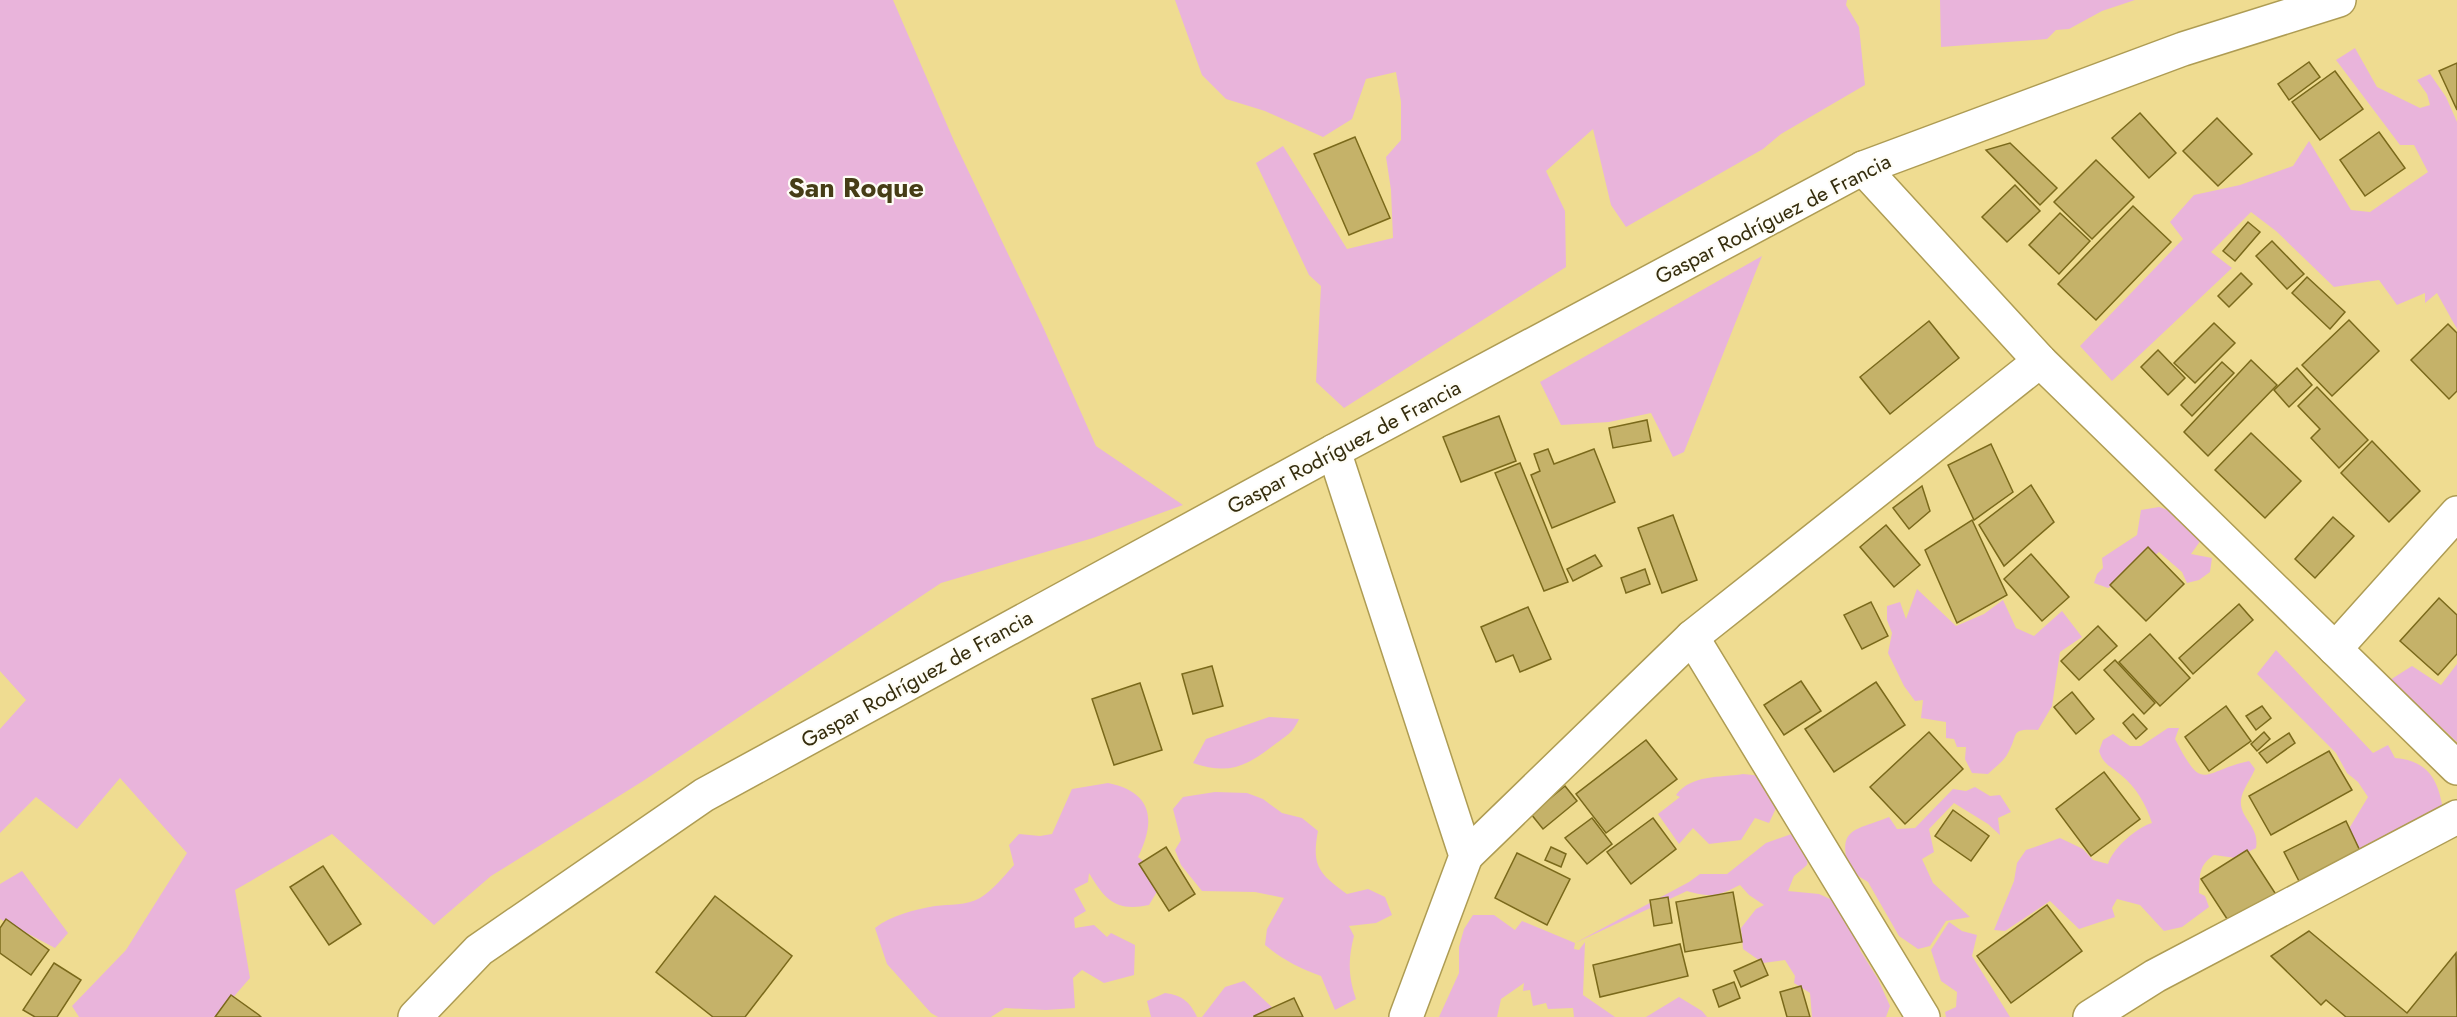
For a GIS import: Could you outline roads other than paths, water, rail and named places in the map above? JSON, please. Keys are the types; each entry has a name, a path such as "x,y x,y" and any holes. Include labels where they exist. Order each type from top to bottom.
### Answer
{"street":[{"name":"Gaspar Rodríguez de Francia","path":"415,1017 479,950 704,795 1334,451 1863,168 2183,49 2339,0"},
{"path":"1863,168 2040,361 2457,768"},
{"path":"1406,1017 1466,856 1692,637 2040,361"},
{"path":"1334,451 1466,856"},
{"path":"2335,649 2457,513"},
{"path":"1692,637 1923,1017"},
{"path":"2090,1017 2155,976 2457,817"}],"district":[{"name":"San Roque","path":"856,187"}]}
